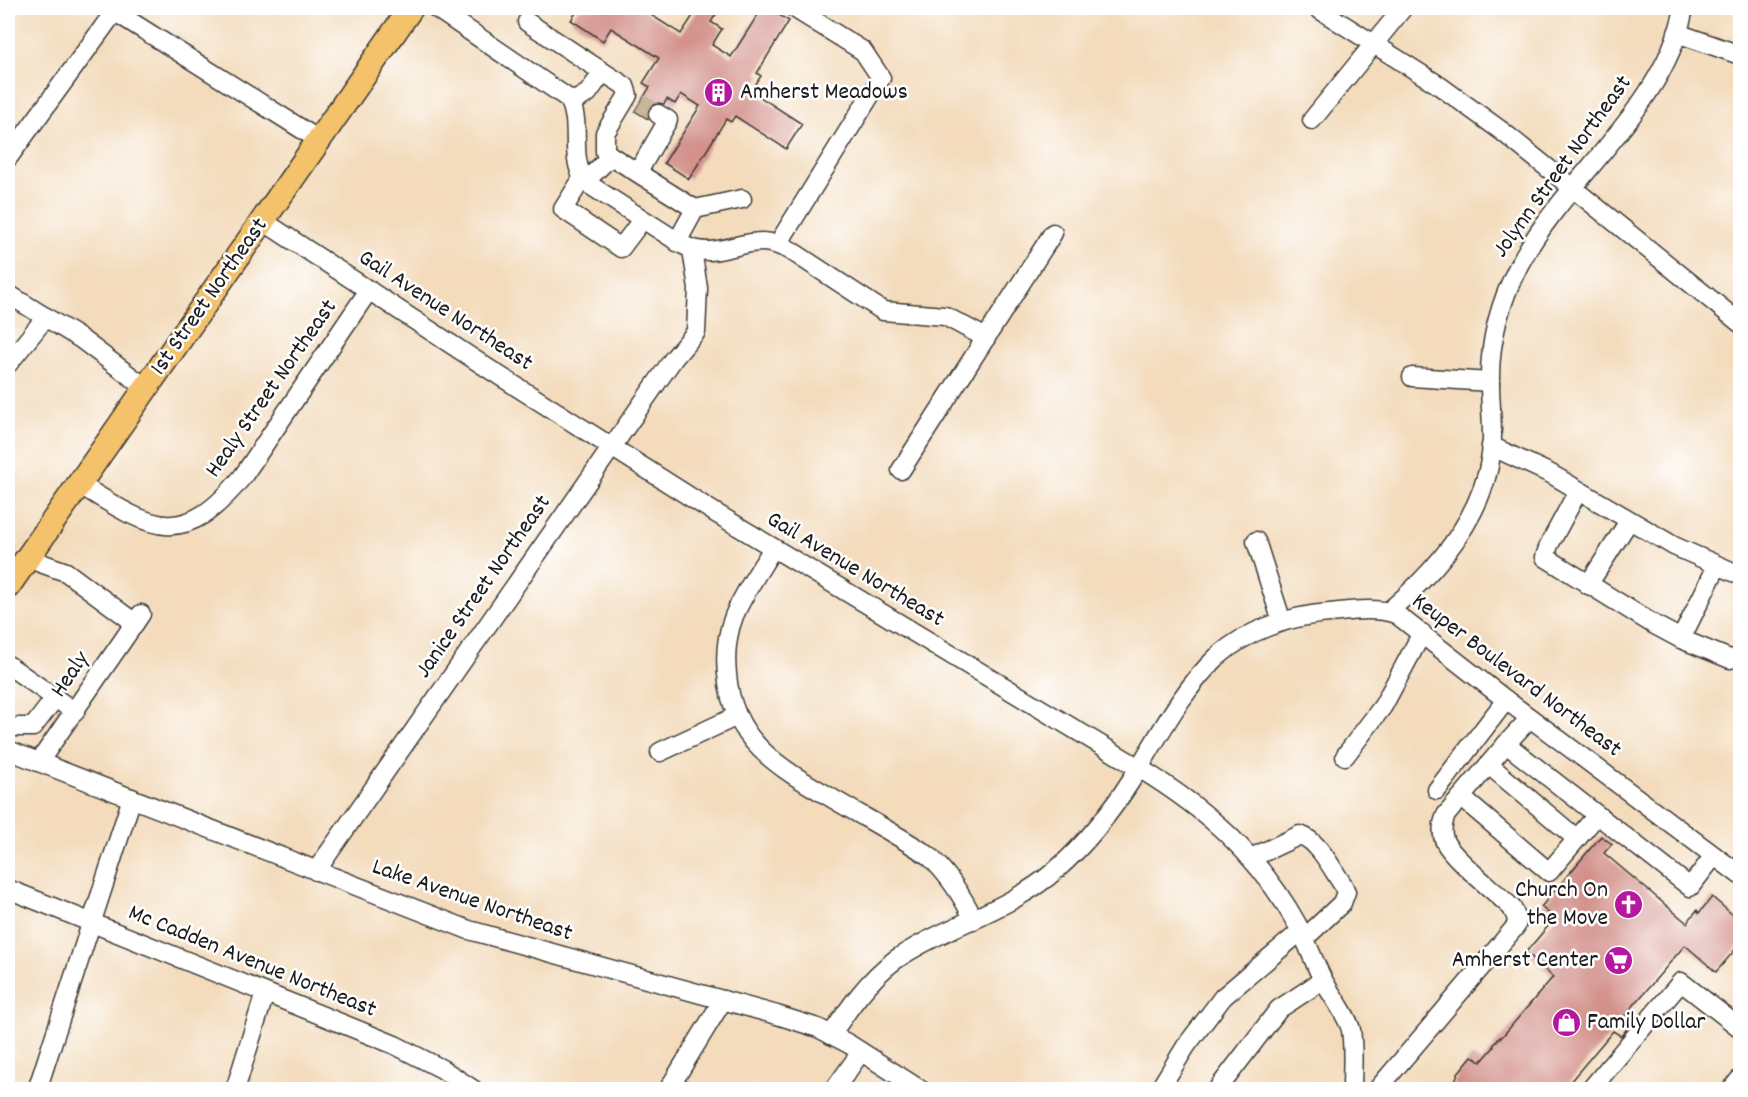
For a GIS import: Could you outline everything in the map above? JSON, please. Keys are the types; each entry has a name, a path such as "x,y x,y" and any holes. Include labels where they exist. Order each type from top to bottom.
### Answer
{"main road":[{"name":"1st Street Northeast","path":"8,586 411,8"}],"street":[{"path":"436,8 560,91 574,110 575,153 577,167 583,180 685,246 712,252 764,242 778,244 883,311 945,316 987,338"},
{"path":"778,244 881,78 862,51 794,8"},
{"path":"1317,8 1437,84 1503,132 1740,324"},
{"path":"1312,120 1403,8"},
{"name":"Jolynn Street Northeast","path":"1389,611 1433,568 1466,524 1482,491 1491,446 1490,382 1493,338 1507,290 1533,242 1649,88 1665,62 1684,8"},
{"path":"8,158 112,9 319,140"},
{"path":"526,22 625,86 634,99 605,133 605,152 695,209 742,199"},
{"path":"1677,33 1740,55"},
{"path":"571,103 588,93 603,72"},
{"path":"638,172 668,120 658,114"},
{"path":"611,156 583,180 563,210 621,248 642,220"},
{"path":"685,246 695,209"},
{"name":"Gail Avenue Northeast","path":"262,221 773,548 1187,799 1212,819 1268,877 1303,935 1323,980 1351,1028 1352,1089"},
{"path":"901,470 1053,233"},
{"name":"Janice Street Northeast","path":"316,871 674,358 696,332 698,288 685,246"},
{"name":"Healy Street Northeast","path":"79,484 117,507 150,523 180,525 208,512 225,499 243,476 369,290"},
{"path":"8,294 81,339 146,388"},
{"path":"8,364 46,317"},
{"path":"1412,377 1490,382"},
{"path":"1491,446 1551,474 1674,546 1740,575"},
{"path":"1578,491 1545,557 1681,639 1730,659 1740,657"},
{"path":"1588,585 1629,521"},
{"path":"1256,541 1282,622"},
{"path":"773,548 741,600 730,630 726,663 728,685 737,716 755,745 780,767 929,856 945,871 957,887 974,920"},
{"name":"Healy","path":"28,556 66,572 138,618 39,762"},
{"path":"1681,639 1717,566"},
{"name":"Keuper Boulevard Northeast","path":"831,1035 848,1009 882,971 920,944 1008,903 1056,870 1088,837 1114,805 1180,702 1212,662 1246,637 1282,622 1317,614 1355,611 1389,611 1396,614 1506,700 1740,875"},
{"path":"1345,756 1383,706 1422,633"},
{"path":"8,665 75,712"},
{"path":"9,751 12,726 33,727 55,698"},
{"path":"1437,790 1506,700"},
{"path":"660,752 737,716"},
{"path":"1377,1089 1516,926 1517,919 1512,908 1454,854 1444,841 1442,830 1444,820 1461,797 1530,718"},
{"path":"1506,744 1690,887 1714,856"},
{"name":"Lake Avenue Northeast","path":"9,751 478,933 818,1028 921,1089"},
{"path":"1489,765 1577,839"},
{"path":"1461,797 1549,872 1597,815"},
{"path":"37,1089 132,798"},
{"path":"1159,1089 1186,1046 1223,997 1342,903 1346,892 1343,885 1315,845 1306,837 1300,835 1251,858"},
{"name":"Mc Cadden Avenue Northeast","path":"8,889 424,1058 474,1089"},
{"path":"1217,1089 1279,1009 1323,980"},
{"path":"1590,1089 1681,982 1740,1028"},
{"path":"235,1089 265,993"},
{"path":"668,1089 723,1000"},
{"path":"834,1089 861,1052"},
{"path":"1731,1089 1740,1078"}],"building":[{"name":"Amherst Meadows","path":"579,8 640,8 681,34 698,8 712,8 718,11 711,22 722,29 712,45 731,57 762,8 768,8 789,21 757,73 761,76 751,91 802,124 786,149 735,116 731,122 726,119 689,179 664,163 700,106 681,94 675,104 667,99 664,104 652,105 647,113 648,119 635,111 650,87 643,83 659,58 611,28 603,41 571,20"},
{"name":"Amherst Center","path":"1601,836 1612,844 1604,853 1687,923 1697,910 1699,913 1712,897 1740,921 1740,944 1716,972 1685,945 1623,1018 1630,1025 1621,1036 1613,1031 1564,1089 1452,1089 1458,1073 1472,1056 1481,1062 1553,977 1526,952 1555,918 1541,907"}],"tunnel":[{"path":"640,103 658,114"}],"place":[{"name":"Amherst Meadows","path":"719,93"},
{"name":"Church On the Move","path":"1629,905"},
{"name":"Amherst Center","path":"1619,961"},
{"name":"Family Dollar","path":"1566,1023"}]}
